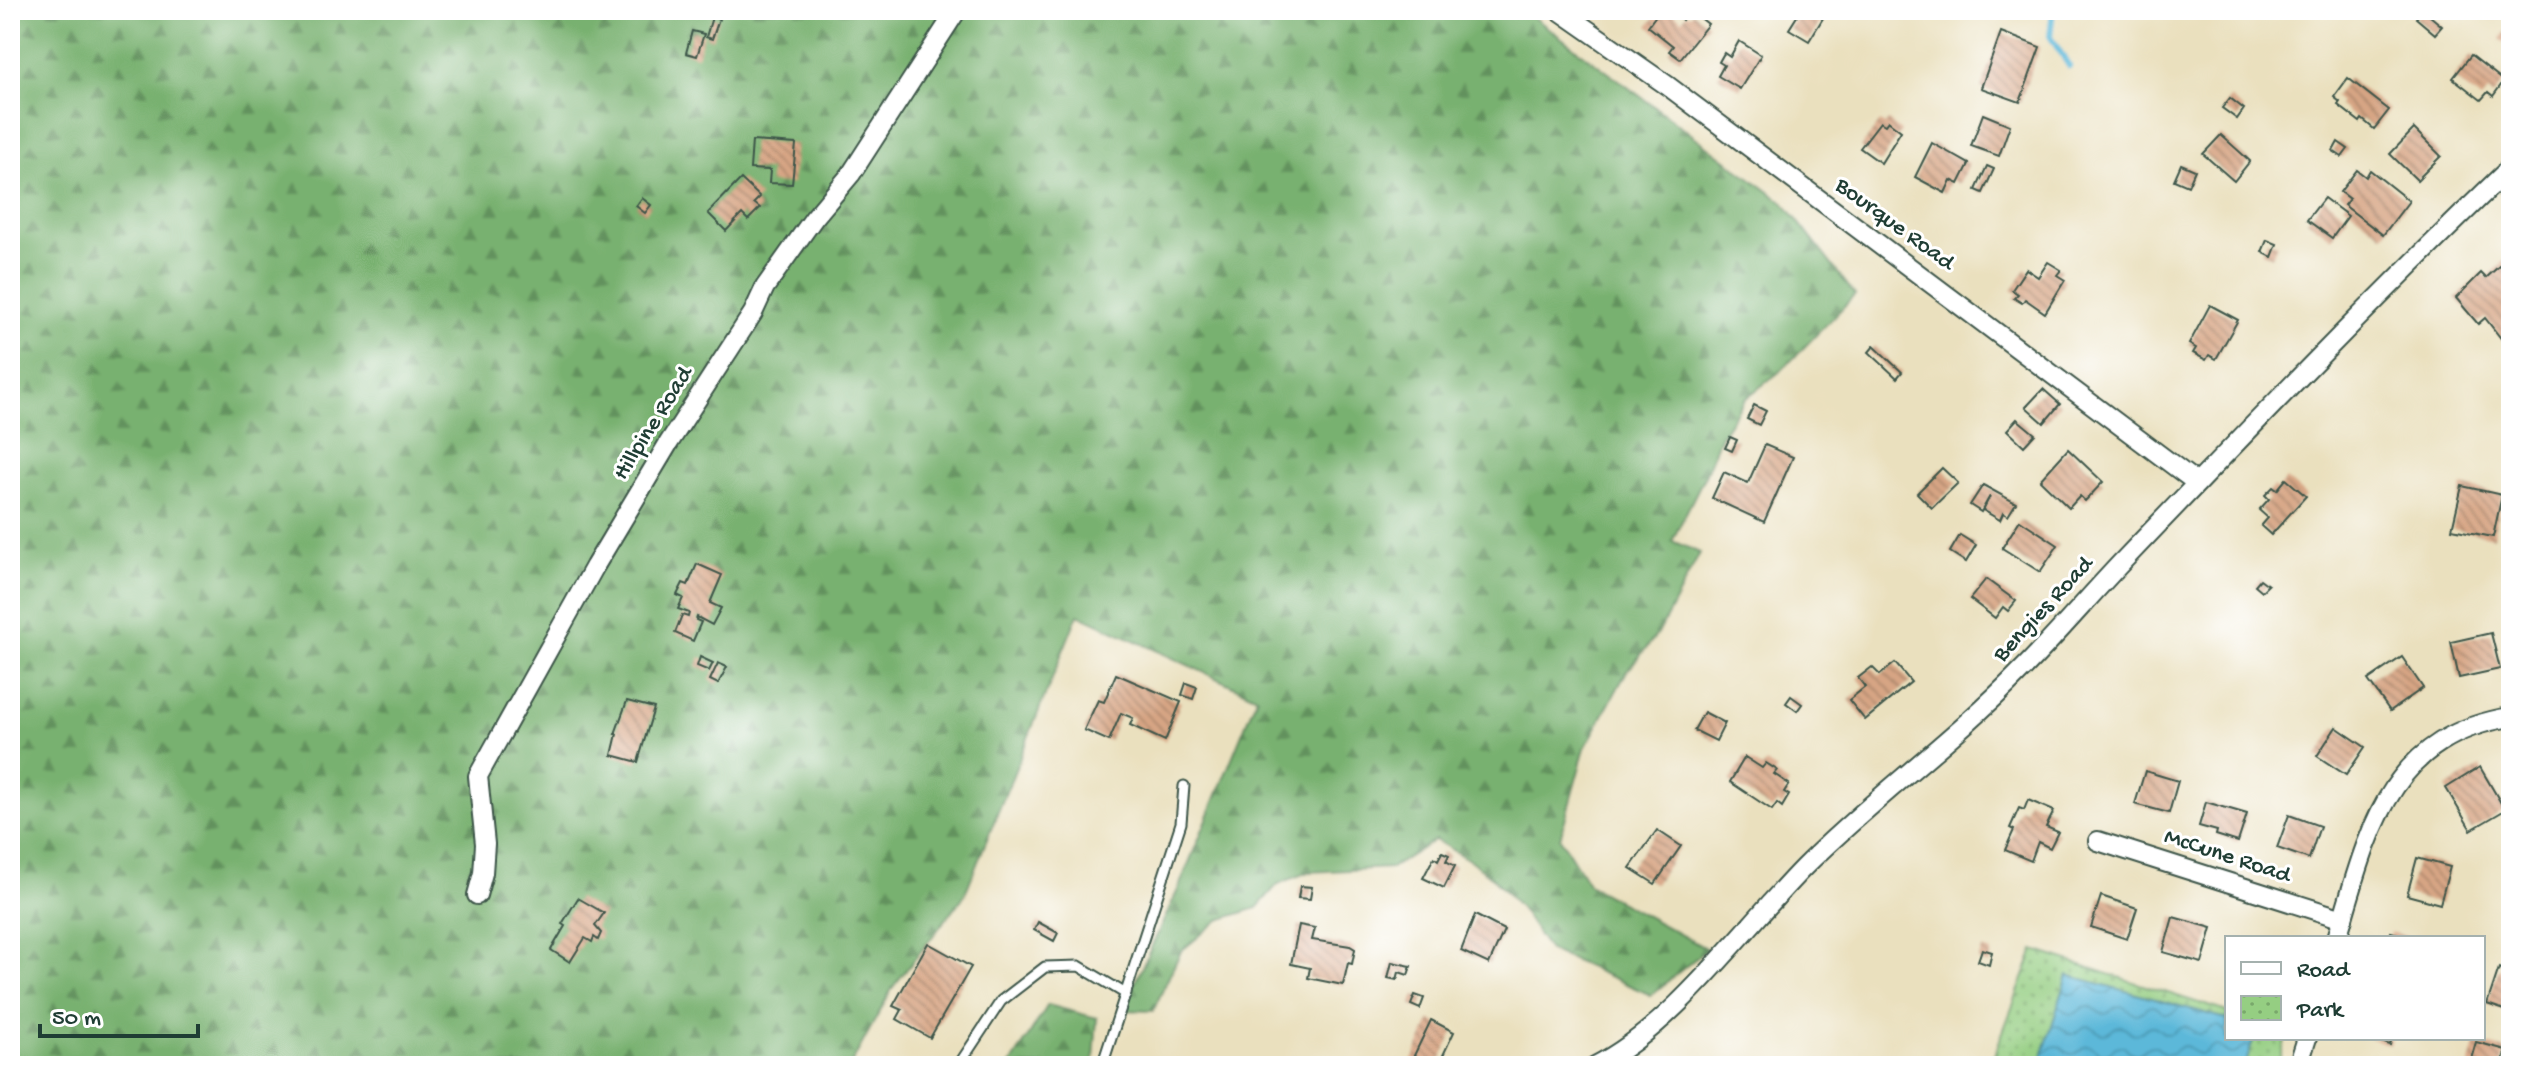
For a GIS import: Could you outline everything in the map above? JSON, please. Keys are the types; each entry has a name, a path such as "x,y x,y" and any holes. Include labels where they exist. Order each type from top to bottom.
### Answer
{"street":[{"name":"Hillpine Road","path":"477,895 483,873 485,844 478,776 595,566 668,444 753,313 765,287 814,218 851,174 957,10"},
{"name":"Bourque Road","path":"1559,10 1668,86 2197,483"},
{"name":"Bengies Road","path":"1595,1066 1616,1056 1646,1031 1694,985 1806,865 2022,671 2197,483 2408,265 2511,167"},
{"path":"2338,936 2375,819 2398,779 2421,756 2449,736 2483,721 2511,717"},
{"name":"McCune Road","path":"2098,841 2343,919"},
{"path":"2298,1066 2306,1040"}],"lane":[{"path":"1102,1066 1181,823 1184,786"},
{"path":"958,1066 1001,1001 1045,967 1079,966 1126,994"}],"green space":[{"path":"10,10 1524,10 1784,203 1855,295 1782,370 1746,398 1721,435 1672,541 1700,553 1659,632 1626,673 1585,748 1560,838 1589,885 1707,949 1651,995 1549,950 1520,908 1493,878 1435,840 1391,868 1308,872 1278,884 1257,908 1219,920 1181,951 1153,1011 1122,1010 1177,892 1257,697 1078,614 964,896 893,987 850,1066 10,1066"},
{"path":"2034,950 2225,1011 2225,1040 2285,1040 2278,1066 1990,1066"},
{"path":"1048,1005 1097,1018 1094,1059 1090,1066 1010,1066"}],"water":[{"path":"2068,975 2225,1018 2225,1040 2253,1040 2245,1066 2039,1066"}],"building":[{"path":"1660,10 1674,10 1672,12 1682,20 1687,13 1690,15 1693,12 1708,24 1680,59 1669,51 1673,46 1648,26"},
{"path":"1801,10 1810,10 1823,18 1809,41 1789,29"},
{"path":"2423,10 2442,26 2435,34 2416,18"},
{"path":"712,17 719,19 712,39 706,37"},
{"path":"2511,25 2511,47 2500,39"},
{"path":"692,31 704,34 697,56 686,53"},
{"path":"2001,32 2040,47 2020,102 1981,88"},
{"path":"1739,41 1761,55 1740,89 1718,76 1724,65 1719,62 1724,53 1730,57"},
{"path":"2471,55 2504,81 2493,96 2488,92 2481,100 2453,78"},
{"path":"2348,78 2389,110 2374,129 2338,105 2340,102 2334,97"},
{"path":"2230,98 2244,109 2237,119 2222,108"},
{"path":"1983,114 2010,125 1999,156 1971,146"},
{"path":"1888,121 1901,131 1881,163 1860,148 1880,122 1885,125"},
{"path":"2414,129 2441,156 2417,180 2390,154"},
{"path":"2221,135 2250,161 2234,181 2203,154"},
{"path":"752,141 796,144 792,184 769,183 770,170 750,169"},
{"path":"2338,142 2348,149 2342,157 2333,151"},
{"path":"1932,143 1969,164 1959,184 1951,180 1945,193 1915,177"},
{"path":"2181,164 2195,170 2188,186 2174,180"},
{"path":"1987,166 1994,169 1983,193 1976,190"},
{"path":"2357,170 2366,177 2370,170 2409,201 2383,235 2344,205 2349,199 2340,192"},
{"path":"741,179 760,197 754,203 760,208 748,220 742,214 726,231 708,213"},
{"path":"642,198 651,205 645,213 636,206"},
{"path":"2324,198 2348,216 2332,238 2307,220"},
{"path":"2267,240 2277,244 2272,257 2262,252"},
{"path":"2511,255 2511,319 2506,324 2511,333 2503,341 2485,318 2478,324 2456,298 2481,273 2486,278"},
{"path":"2048,262 2061,270 2057,275 2065,280 2045,313 2025,299 2022,303 2014,298 2018,294 2012,290 2026,269 2038,277"},
{"path":"2210,305 2238,320 2216,359 2209,355 2206,360 2193,353 2196,348 2189,344"},
{"path":"1874,346 1902,372 1897,378 1869,352"},
{"path":"2043,389 2060,404 2044,423 2026,407"},
{"path":"1754,405 1766,411 1759,425 1747,419"},
{"path":"2017,419 2035,434 2024,446 2007,430"},
{"path":"1730,437 1737,440 1732,451 1725,448"},
{"path":"1765,445 1793,457 1764,522 1712,498 1724,472 1748,483"},
{"path":"2068,449 2103,482 2085,501 2080,496 2069,508 2040,480"},
{"path":"1942,468 1958,483 1932,508 1917,493"},
{"path":"2286,479 2306,496 2271,535 2261,526 2268,518 2259,510 2269,499 2265,495 2273,487 2277,490"},
{"path":"1983,485 2016,503 2008,516 2003,513 2000,520 1983,510 1990,496 1981,512 1970,505"},
{"path":"2462,486 2502,495 2493,537 2452,529"},
{"path":"2020,520 2058,545 2040,572 2002,548"},
{"path":"1960,535 1976,545 1966,562 1950,552"},
{"path":"697,564 722,575 710,603 721,608 712,625 697,617 696,620 701,622 693,641 675,633 682,615 688,617 689,613 678,609 683,598 677,595 683,583 688,585"},
{"path":"1986,579 2016,601 2008,611 2003,607 1995,618 1970,599"},
{"path":"2260,579 2268,585 2262,591 2255,585"},
{"path":"2491,633 2500,669 2459,678 2451,642"},
{"path":"700,657 713,663 709,671 697,666"},
{"path":"2402,657 2423,688 2390,711 2368,680"},
{"path":"718,663 727,667 718,684 710,680"},
{"path":"1895,663 1911,682 1865,720 1849,700 1865,687 1858,678 1872,667 1880,675"},
{"path":"1116,674 1181,702 1165,741 1130,725 1133,718 1121,713 1109,741 1084,730 1098,700 1104,702"},
{"path":"1186,683 1197,687 1193,699 1182,695"},
{"path":"1791,696 1802,704 1797,711 1786,703"},
{"path":"627,701 654,708 638,762 612,755 615,734"},
{"path":"1704,712 1725,723 1716,741 1694,730"},
{"path":"2336,727 2365,747 2346,775 2317,756"},
{"path":"1745,757 1762,768 1766,763 1777,770 1774,774 1789,784 1784,792 1789,795 1782,807 1777,803 1772,810 1730,782"},
{"path":"2480,767 2505,810 2471,830 2446,788"},
{"path":"2145,771 2178,781 2169,813 2135,804"},
{"path":"2028,800 2054,811 2046,827 2058,832 2050,848 2038,842 2031,861 2005,850 2019,808 2024,810"},
{"path":"2206,802 2247,814 2238,842 2199,826"},
{"path":"2289,815 2320,826 2309,859 2277,848"},
{"path":"1657,830 1681,846 1655,884 1630,868"},
{"path":"1442,852 1449,855 1446,861 1455,866 1444,888 1423,878 1434,857 1438,860"},
{"path":"2417,858 2450,867 2440,904 2407,895"},
{"path":"1300,886 1312,887 1310,899 1298,898"},
{"path":"2101,896 2137,908 2127,939 2091,927"},
{"path":"578,898 604,913 595,926 601,933 598,940 594,937 592,942 585,938 570,962 551,950"},
{"path":"1475,915 1504,930 1489,964 1461,951"},
{"path":"2173,917 2212,928 2202,963 2163,952"},
{"path":"1038,922 1058,933 1054,941 1034,930"},
{"path":"1299,925 1315,928 1312,940 1355,949 1343,985 1308,978 1310,968 1291,964"},
{"path":"928,943 971,967 930,1038 897,1019 902,1010 893,1006"},
{"path":"1982,949 1992,952 1989,965 1978,961"},
{"path":"1392,962 1411,966 1408,975 1399,972 1397,980 1388,978"},
{"path":"2499,968 2511,972 2511,1012 2487,1004"},
{"path":"1415,995 1424,998 1420,1009 1411,1005"},
{"path":"1431,1020 1454,1032 1438,1066 1409,1066"},
{"path":"2375,1040 2391,1040 2390,1045"},
{"path":"2476,1042 2506,1050 2501,1066 2469,1066"}],"waterway":[{"path":"2053,10 2050,36 2069,66"}]}
